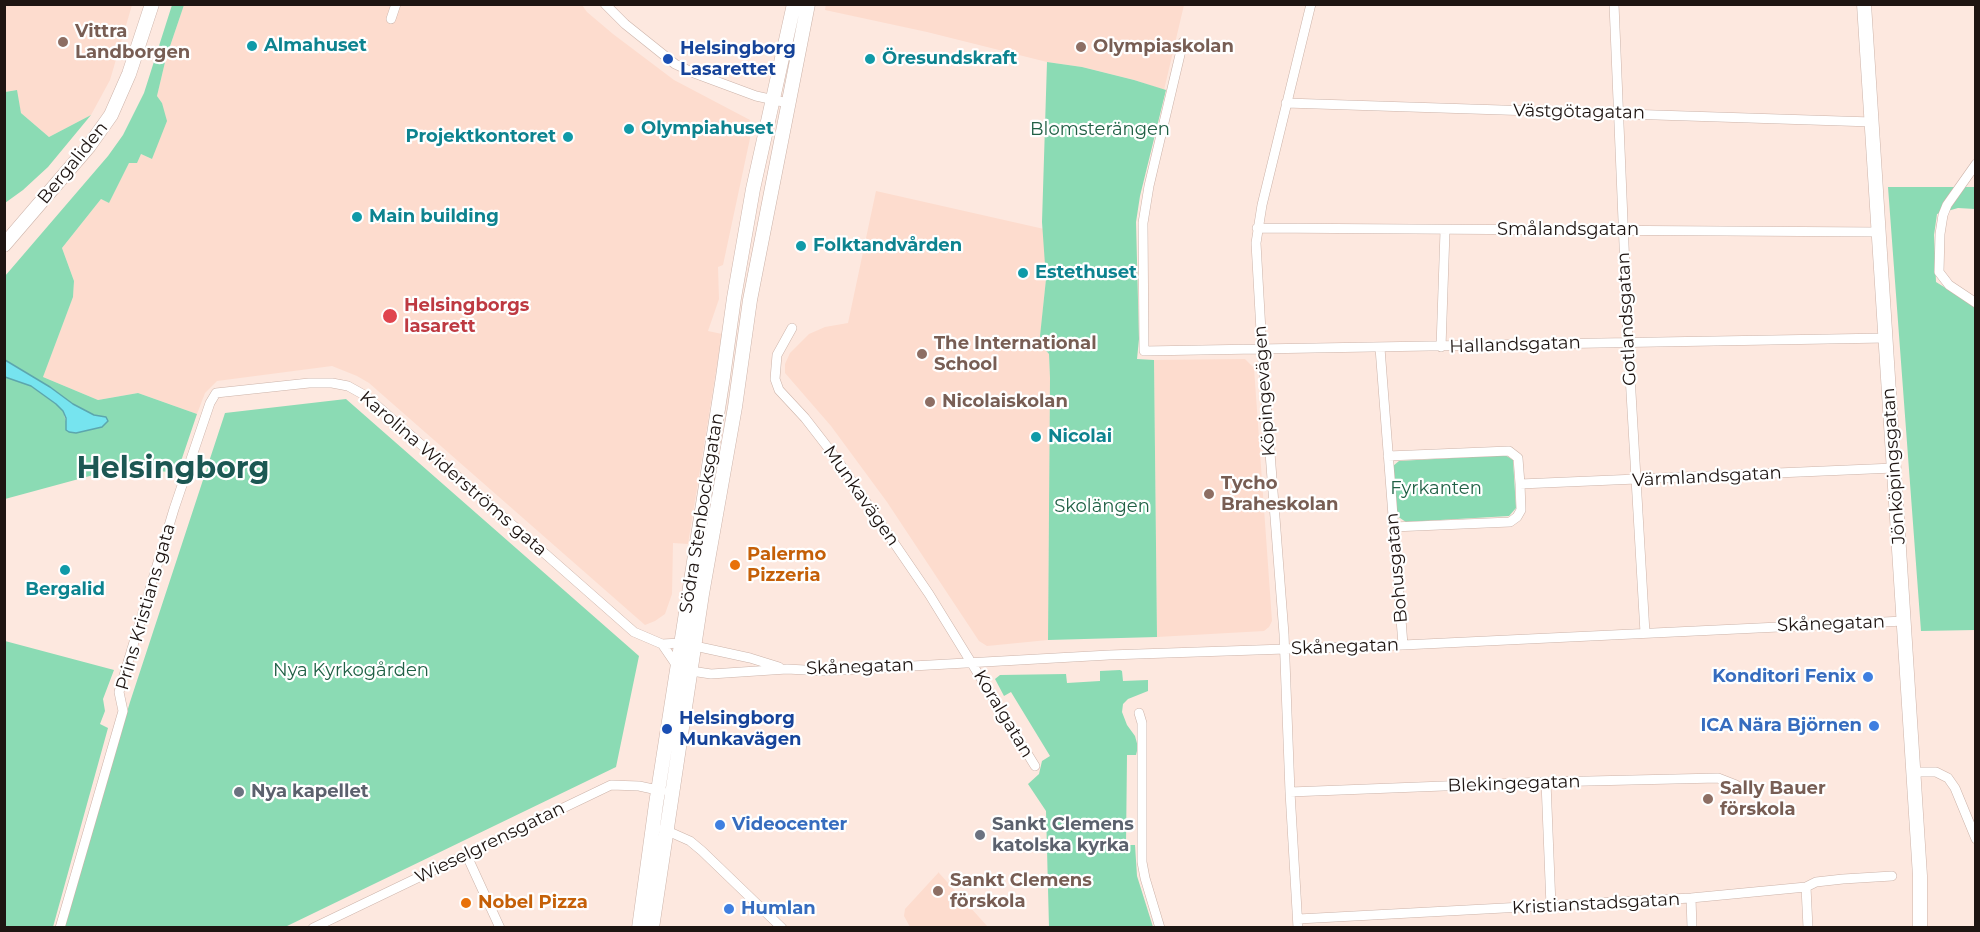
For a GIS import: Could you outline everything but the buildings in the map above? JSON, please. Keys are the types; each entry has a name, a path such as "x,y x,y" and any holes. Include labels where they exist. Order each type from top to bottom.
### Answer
{"main road":[{"name":"Bergaliden","path":"4,245 10,230 89,146 111,115 129,74 152,4"},
{"name":"Södra Stenbocksgatan","path":"652,927 691,671 688,644 734,297 772,100 794,4"},
{"name":"Södra Stenbocksgatan","path":"639,927 677,666 688,644 735,407 750,300 808,4"},
{"name":"Jönköpingsgatan","path":"1864,4 1920,876 1920,927"}],"street":[{"path":"391,19 396,4"},
{"path":"605,4 625,24 675,64 756,96 788,103"},
{"name":"Köpingevägen","path":"1298,923 1285,649 1256,243 1257,228 1311,4"},
{"name":"Gotlandsgatan","path":"1614,4 1628,341 1645,633"},
{"name":"Hallandsgatan","path":"1183,42 1149,186 1143,223 1144,351 1886,338"},
{"name":"Västgötagatan","path":"1286,103 1872,122"},
{"path":"1976,164 1947,205 1940,234 1942,279 1976,303"},
{"name":"Smålandsgatan","path":"1257,228 1879,232"},
{"path":"1442,347 1445,231"},
{"name":"Munkavägen","path":"792,328 777,355 775,379 779,390 805,418 842,467 929,594 972,662"},
{"name":"Bohusgatan","path":"1380,348 1402,645"},
{"name":"Karolina Widerströms gata","path":"216,393 332,382 366,396 634,632 662,644"},
{"name":"Prins Kristians gata","path":"60,927 123,711 118,693 174,508 210,403 216,393"},
{"path":"1388,456 1509,451 1518,458 1520,484 1521,510 1510,522 1393,527"},
{"name":"Värmlandsgatan","path":"1520,484 1894,468"},
{"name":"Skånegatan","path":"677,666 711,674 787,669 823,670 1904,621"},
{"path":"662,644 688,644"},
{"path":"662,644 677,666"},
{"name":"Skånegatan","path":"688,644 750,657 787,669"},
{"name":"Koralgatan","path":"972,662 1035,766"},
{"path":"1139,713 1143,723 1142,862 1160,927"},
{"path":"1913,772 1936,772 1948,778 1955,788 1976,839"},
{"name":"Blekingegatan","path":"1290,792 1718,778 1736,785"},
{"path":"1546,782 1551,906"},
{"name":"Wieselgrensgatan","path":"314,927 467,856 611,785 622,784 672,793"},
{"path":"652,826 690,841 782,927"},
{"path":"467,856 500,927"},
{"name":"Kristianstadsgatan","path":"1298,923 1691,898 1806,888 1816,882 1892,876"},
{"path":"1806,888 1808,927"},
{"path":"1691,898 1692,927"}],"shaded area":[{"name":"Olympiaskolan","path":"826,4 1184,5 1164,90 1082,67 1047,62 927,32 825,10"},
{"name":"Vittra Landborgen","path":"4,5 132,5 110,80 91,115 49,137 21,113 16,90 5,92"},
{"name":"Helsingborgs lasarett","path":"184,5 582,5 613,34 674,80 750,120 752,129 723,265 718,267 719,299 708,331 722,334 688,544 673,543 672,594 665,614 645,625 369,383 332,366 217,381 205,393 197,414 138,393 98,400 43,377 73,297 74,281 62,248 101,199 109,203 129,163 141,154 152,159 162,103 157,96 166,58"},
{"name":"Nicolaiskolan","path":"876,191 1044,229 1046,279 1040,339 1042,346 1049,354 1050,378 1048,640 987,646 979,641 887,502 831,426 785,373 785,364 790,353 809,334 825,327 848,323"},
{"name":"Tycho Braheskolan","path":"1245,359 1254,368 1272,621 1264,631 1157,637 1154,360"},
{"name":"Sankt Clemens förskola","path":"939,872 988,927 910,927 904,916 905,909"}],"green space":[{"path":"172,5 184,5 166,58 157,96 162,103 167,121 152,159 141,154 137,163 129,163 109,203 101,199 62,248 74,281 73,297 43,377 98,400 138,393 197,414 177,473 123,467 5,499 5,377 31,386 56,404 63,411 67,425 76,433 86,430 103,418 73,404 5,360 5,276 108,156 123,135 144,93"},
{"path":"1047,62 1082,67 1166,90 1140,196 1136,222 1139,339 1137,359 1154,360 1157,637 1048,640 1050,378 1049,354 1042,346 1040,336 1046,279 1042,222"},
{"path":"17,90 21,113 49,137 91,115 48,167 5,203 5,92"},
{"path":"1888,187 1975,187 1975,209 1958,208 1937,214 1934,235 1936,282 1975,306 1975,630 1921,631"},
{"name":"Nya Kyrkogården","path":"346,399 639,656 616,767 285,927 63,928 130,702 225,413"},
{"name":"Fyrkanten","path":"1505,455 1513,460 1516,508 1509,516 1406,522 1397,516 1393,466 1399,461"},
{"path":"5,641 114,670 103,699 105,711 100,724 108,728 53,927 5,927"},
{"path":"1120,670 1123,681 1148,680 1148,691 1128,699 1123,704 1122,712 1135,736 1138,747 1136,755 1127,755 1126,845 1135,845 1137,876 1153,927 1049,927 1046,811 1028,784 1039,774 1042,761 1050,756 1011,692 1004,696 995,679 1000,675 1066,674 1067,683 1100,681 1100,671"}],"water":[{"path":"5,360 73,404 94,415 106,417 108,421 102,427 76,433 69,432 66,430 66,418 63,411 56,404 31,386 5,377"}],"place":[{"name":"Vittra Landborgen","path":"63,42"},
{"name":"Almahuset","path":"252,46"},
{"name":"Olympiaskolan","path":"1081,47"},
{"name":"Helsingborg Lasarettet","path":"668,59"},
{"name":"Öresundskraft","path":"870,59"},
{"name":"Olympiahuset","path":"629,129"},
{"name":"Projektkontoret","path":"568,137"},
{"name":"Main building","path":"357,217"},
{"name":"Folktandvården","path":"801,246"},
{"name":"Estethuset","path":"1023,273"},
{"name":"Helsingborgs lasarett","path":"390,316"},
{"name":"The International School","path":"922,354"},
{"name":"Nicolaiskolan","path":"930,402"},
{"name":"Nicolai","path":"1036,437"},
{"name":"Tycho Braheskolan","path":"1209,494"},
{"name":"Palermo Pizzeria","path":"735,565"},
{"name":"Bergalid","path":"65,570"},
{"name":"Konditori Fenix","path":"1868,677"},
{"name":"ICA Nära Björnen","path":"1874,726"},
{"name":"Helsingborg Munkavägen","path":"667,729"},
{"name":"Nya kapellet","path":"239,792"},
{"name":"Sally Bauer förskola","path":"1708,799"},
{"name":"Videocenter","path":"720,825"},
{"name":"Sankt Clemens katolska kyrka","path":"980,835"},
{"name":"Sankt Clemens förskola","path":"938,891"},
{"name":"Nobel Pizza","path":"466,903"},
{"name":"Humlan","path":"729,909"}],"district":[{"name":"Helsingborg","path":"173,469"}],"park label":[{"name":"Blomsterängen","path":"1100,130"},
{"name":"Skolängen","path":"1102,507"}]}
